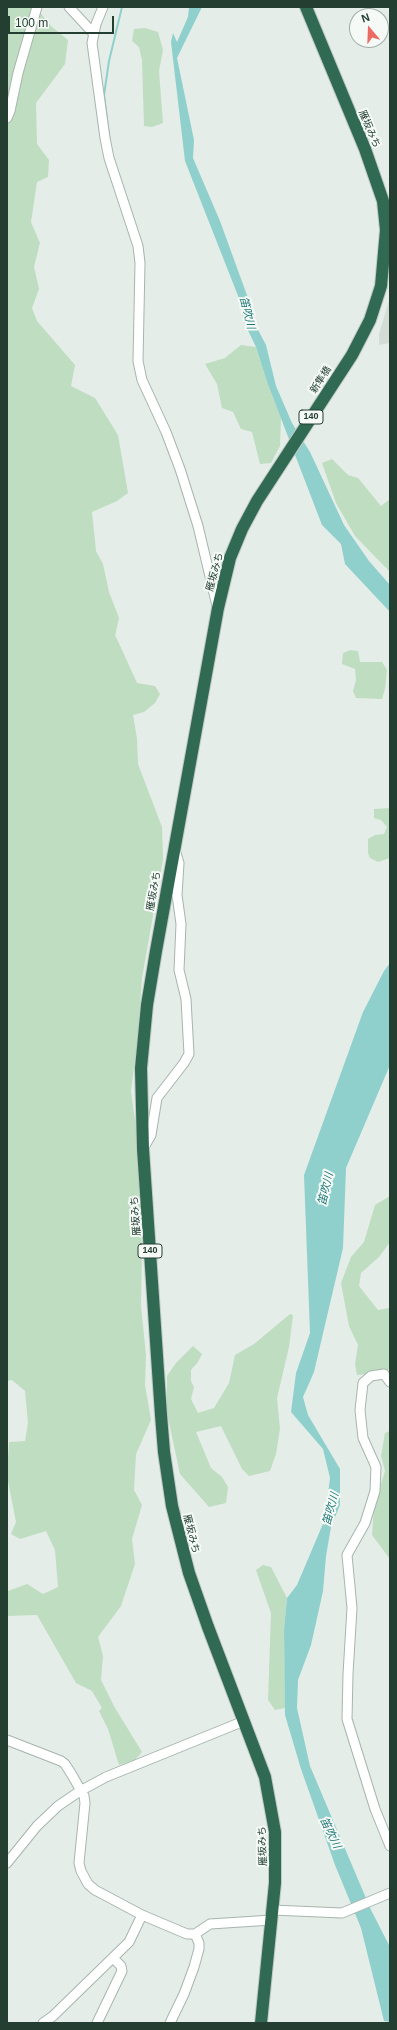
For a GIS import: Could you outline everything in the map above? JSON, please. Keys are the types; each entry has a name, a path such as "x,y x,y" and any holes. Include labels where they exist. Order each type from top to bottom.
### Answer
{"highway":[{"name":"雁坂みち","path":"306,7 377,182 383,201 388,227 381,286 370,320 352,355"},
{"name":"新隼橋","path":"271,479 352,355"},
{"name":"雁坂みち","path":"261,2023 272,1915 276,1856 272,1805 265,1777 192,1580 172,1506 164,1452 143,1149 141,1068 146,1011 218,608 230,558 242,529 271,479"}],"street":[{"path":"7,118 37,7"},
{"path":"69,7 94,34"},
{"path":"103,7 96,24 92,43 109,158 138,246 140,263 138,361 142,380 166,432 180,469 198,526 218,608"},
{"path":"143,1149 151,1135 157,1098 184,1063 189,1054 186,999 178,962 181,924 176,895 179,863 174,849"},
{"path":"390,1382 384,1374 371,1376 363,1383 360,1410 363,1438 376,1466 374,1491 365,1523 347,1555 352,1608 347,1719 375,1809 390,1846"},
{"path":"7,1863 42,1821 58,1806 80,1791 106,1777 244,1721"},
{"path":"7,1740 65,1764 85,1803 80,1863 84,1878 95,1890 142,1915 187,1934 195,1934 210,1924 272,1915 342,1913 390,1893"},
{"path":"43,2023 53,2016 113,1958 133,1935 142,1915"},
{"path":"170,2023 184,1994 194,1967 199,1949 199,1943 195,1934"},
{"path":"97,2023 122,1971 121,1966 113,1958"}],"shaded area":[{"path":"390,297 390,343 379,345 379,334"}],"green space":[{"path":"7,7 39,7 38,10 51,26 68,40 65,64 36,103 37,144 49,160 48,177 37,182 31,222 40,243 34,267 39,289 32,308 37,321 75,365 71,386 95,398 118,435 128,493 117,501 92,512 96,551 103,564 109,592 119,618 115,636 137,683 155,686 160,694 155,703 144,712 133,715 137,739 138,764 162,827 163,859 142,978 137,1044 131,1091 138,1142 142,1252 141,1306 146,1355 145,1385 151,1420 136,1454 134,1490 142,1505 132,1539 135,1564 121,1606 98,1637 103,1656 101,1680 115,1708 142,1752 134,1761 119,1765 108,1729 99,1711 102,1708 92,1691 76,1683 37,1615 7,1616 8,1591 27,1584 43,1594 58,1587 55,1550 46,1531 20,1539 11,1534 16,1522 7,1476 9,1442 25,1441 28,1423 25,1391 12,1380 7,1381"},
{"path":"145,28 158,32 163,50 159,71 163,123 152,127 144,126 142,60 139,47 132,41 134,29"},
{"path":"241,345 256,347 267,382 281,418 280,446 271,463 260,464 252,432 241,429 233,412 222,408 217,384 205,364 225,358"},
{"path":"332,459 348,475 358,478 381,506 390,499 390,572 355,536 336,503 322,463"},
{"path":"350,650 358,651 360,662 382,662 387,670 385,689 382,699 356,698 353,691 356,680 355,669 342,664 343,653"},
{"path":"390,808 390,858 378,862 370,858 368,853 368,839 375,835 384,834 387,827 381,820 374,818 374,809"},
{"path":"390,1196 390,1242 379,1257 361,1273 359,1286 378,1310 389,1308 390,1367 387,1372 357,1375 355,1364 358,1345 349,1326 341,1283 351,1257 364,1242 375,1205"},
{"path":"290,1314 293,1315 289,1347 277,1398 280,1429 276,1454 270,1471 249,1476 242,1469 221,1426 196,1432 211,1468 222,1477 228,1487 226,1503 209,1507 180,1474 167,1413 167,1376 176,1363 193,1346 202,1354 198,1362 191,1370 191,1381 194,1387 191,1399 198,1413 214,1408 229,1383 235,1355 254,1344"},
{"path":"390,1431 390,1559 372,1535 374,1507 385,1471 381,1456 385,1433"},
{"path":"263,1565 271,1567 287,1598 284,1629 285,1708 275,1710 268,1700 271,1613 256,1570"}],"water":[{"name":"笛吹川","path":"189,7 202,7 177,58 194,140 193,158 220,221 248,298 248,311 266,345 276,386 292,423 310,452 344,525 369,561 390,585 390,612 345,564 341,544 322,525 267,382 256,347 243,320 242,306 185,161 171,42 173,33 177,42 188,17"},
{"name":"笛吹川","path":"390,963 390,1065 346,1168 343,1248 314,1372 303,1397 308,1415 340,1469 340,1505 331,1527 326,1556 323,1591 311,1645 298,1680 297,1708 310,1766 371,1910 390,1947 390,2022 384,2021 361,1928 335,1865 301,1769 285,1715 284,1629 287,1598 297,1585 325,1519 330,1478 323,1449 291,1412 296,1373 310,1333 304,1175 363,1012 384,971"}],"waterway":[{"path":"110,143 104,95 109,61 122,7"}]}
